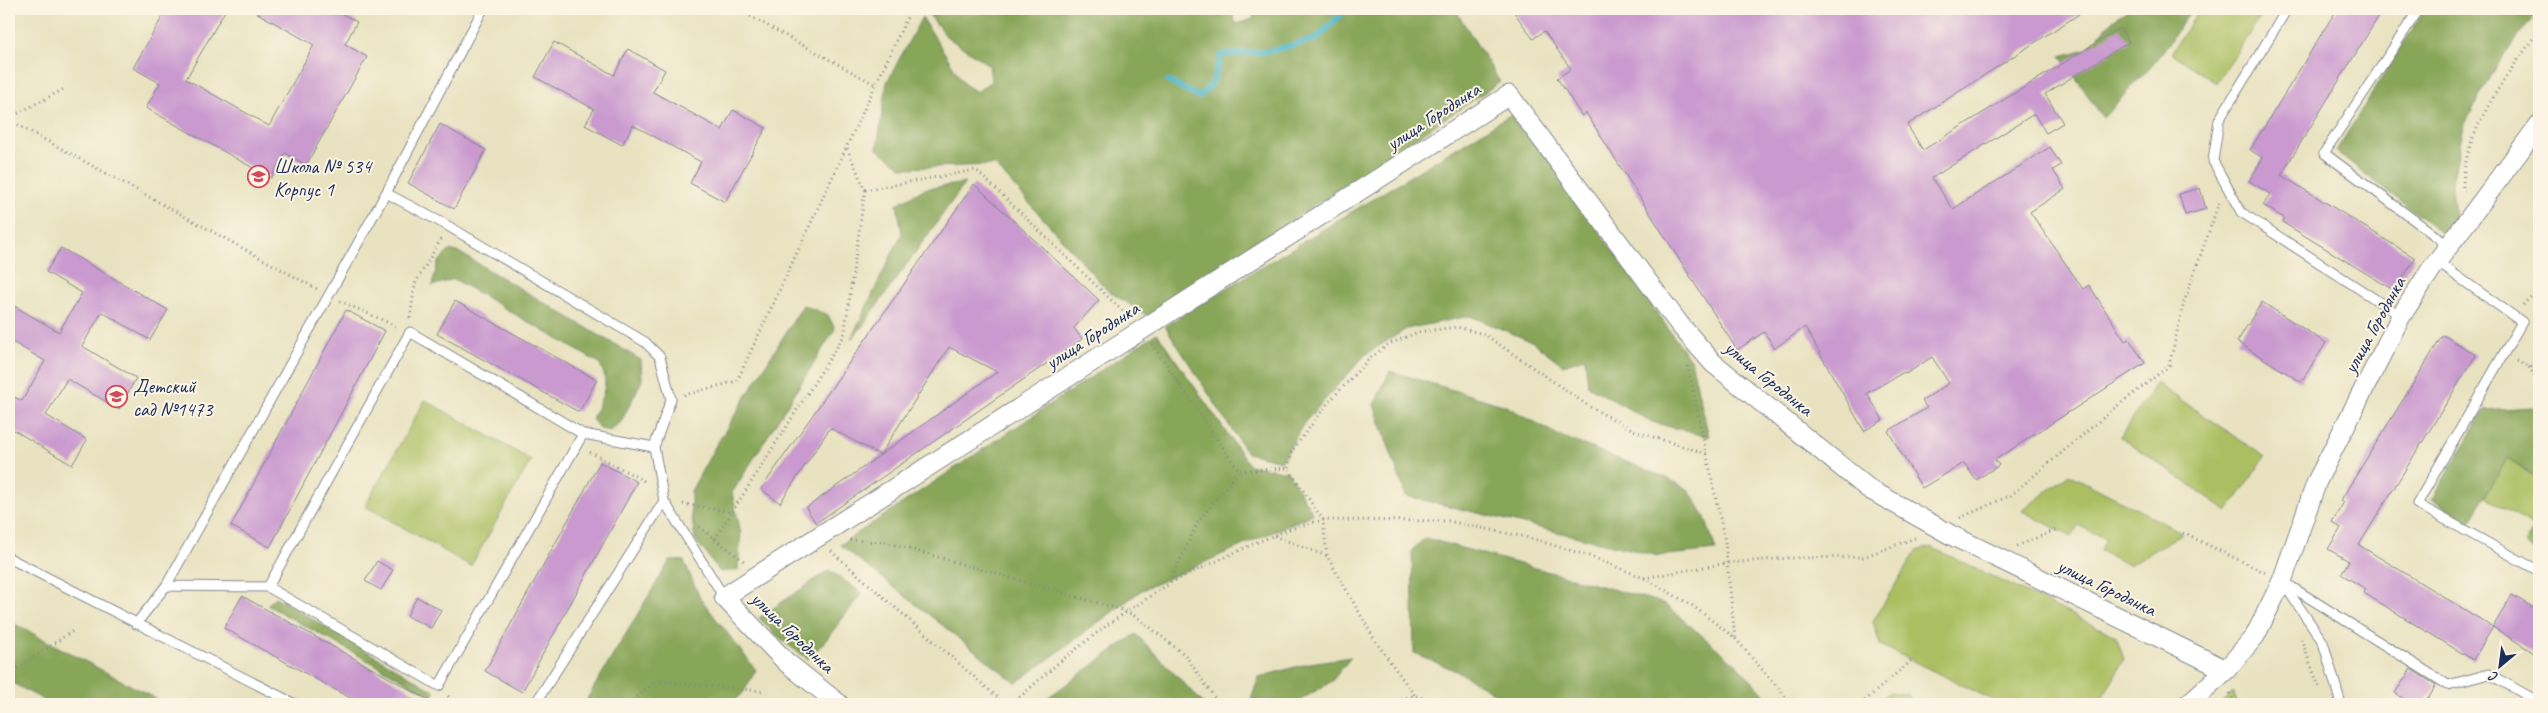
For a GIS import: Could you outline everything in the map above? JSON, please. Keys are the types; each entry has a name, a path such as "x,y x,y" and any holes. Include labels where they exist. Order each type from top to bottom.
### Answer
{"street":[{"name":"улица Городянка","path":"838,704 786,662 724,597 1509,95 1680,324 1713,364 1869,489 1938,527 2226,670"},
{"name":"улица Городянка","path":"2188,704 2226,670 2255,636 2282,581 2317,481 2401,316 2437,262 2539,125"}],"lane":[{"path":"136,624 166,586 386,193 482,9"},
{"path":"2287,9 2219,120 2213,160 2241,212 2401,316"},
{"path":"2419,9 2324,153 2449,246"},
{"path":"386,193 448,226 645,342 660,356 672,399 654,447 664,501 724,597"},
{"path":"2437,262 2522,322 2417,504 2539,571"},
{"path":"268,587 410,332 583,434 654,447"},
{"path":"166,586 268,587 439,686 583,434"},
{"path":"536,704 664,501"},
{"path":"9,558 295,704"},
{"path":"2282,581 2448,686 2489,674 2539,702"},
{"path":"2282,581 2323,642 2341,704"}],"path":[{"path":"737,9 876,85"},
{"path":"672,399 738,381 911,9"},
{"path":"2465,225 2463,181 2476,129 2505,79 2539,30"},
{"path":"9,119 64,89"},
{"path":"9,119 328,296 410,332 415,284 448,226"},
{"path":"715,539 844,336 865,190 846,148"},
{"path":"865,190 976,170 1142,330 1239,471"},
{"path":"1644,578 1727,563 1789,558 1863,557 2011,495 2116,407 2169,366 2184,302 2226,184"},
{"path":"2513,316 2539,288"},
{"path":"1415,696 1376,642 1327,556 1323,520 1288,468 1292,452 1328,403 1369,359 1389,344 1418,332 1457,327 1484,334 1590,407 1638,432 1707,454"},
{"path":"2503,356 2539,370"},
{"path":"1688,362 1725,541 1735,638"},
{"path":"2529,366 2539,383"},
{"path":"577,444 662,490"},
{"path":"1170,583 1198,522 1239,471 1288,468"},
{"path":"664,501 732,512"},
{"path":"1012,704 1057,664 1126,611 1170,583 1273,536 1323,520 1448,521 1530,538 1592,557 1644,578 1692,606 1735,638 1792,704"},
{"path":"693,523 761,574"},
{"path":"2183,533 2282,581"},
{"path":"1273,536 1327,556"},
{"path":"816,538 885,542 1126,611 1138,618 1186,656 1219,704"},
{"path":"816,538 1005,704"},
{"path":"9,674 74,630"},
{"path":"2298,630 2322,695"},
{"path":"1861,704 1911,661"},
{"path":"630,704 655,681 762,691"},
{"path":"1377,704 1415,696 1450,704"}],"green space":[{"path":"926,9 1200,9 1201,11 1231,9 1236,24 1254,19 1250,9 1455,9 1500,82 1148,316 1108,291 995,165 903,168 877,149 887,82 922,17 964,84 977,92 991,81 989,65 947,37"},
{"path":"2129,9 2192,9 2161,55 2103,118 2061,56 2087,49 2114,19"},
{"path":"2200,9 2266,9 2216,83 2171,53"},
{"path":"2425,9 2539,9 2493,71 2464,126 2452,183 2455,220 2444,235 2336,151"},
{"path":"1515,112 1691,361 1709,437 1652,422 1588,386 1585,358 1563,365 1533,342 1470,316 1406,329 1365,355 1304,423 1282,461 1247,453 1165,326"},
{"path":"965,183 861,328 851,339 902,233 897,204 924,189"},
{"path":"450,250 460,253 641,360 642,380 621,422 611,431 600,429 592,419 602,398 605,384 603,371 599,363 454,279 432,286 438,262"},
{"path":"803,305 828,315 835,329 732,493 741,533 738,570 720,572 695,539 691,511 691,491 715,447"},
{"path":"1157,333 1249,465 1288,472 1313,514 1142,590 1016,683 840,545"},
{"path":"1390,371 1506,406 1558,435 1667,478 1689,490 1704,515 1716,550 1658,556 1406,496 1374,405"},
{"path":"2156,383 2265,457 2228,511 2120,437"},
{"path":"425,400 531,460 471,566 365,506"},
{"path":"2533,407 2539,416 2539,479 2507,459 2470,522 2432,499 2484,410"},
{"path":"2507,459 2539,479 2539,520 2535,527 2484,496"},
{"path":"2069,474 2183,533 2129,565 2100,551 2106,539 2078,525 2072,537 2022,511"},
{"path":"2539,520 2539,553 2524,544"},
{"path":"1425,538 1663,603 1738,666 1773,704 1512,704 1461,673 1414,653 1412,550"},
{"path":"1931,547 2116,636 2124,659 2099,704 2001,704 1880,645 1873,621 1916,551"},
{"path":"670,560 684,561 700,598 756,670 743,693 732,704 654,704 650,702 648,704 584,704"},
{"path":"829,570 862,593 825,641 808,659 780,639 759,618"},
{"path":"275,597 434,691 434,697 267,605"},
{"path":"9,621 166,704 51,704 9,681"},
{"path":"1136,634 1204,704 1039,704"},
{"path":"1351,657 1332,681 1299,701 1251,700 1259,677 1310,663"},
{"path":"1890,692 1907,694 1914,704 1875,704"},
{"path":"2233,692 2238,704 2220,704"}],"building":[{"path":"167,9 226,9 186,79 269,126 314,45 250,9 333,9 357,22 345,44 367,57 306,165 285,153 271,178 146,108 160,83 133,68"},
{"path":"1512,9 2087,9 1907,125 1923,150 2120,28 2129,42 2045,94 2063,123 2046,133 2034,114 1932,178 1953,209 2050,147 2061,165 2053,170 2065,189 2030,212 2083,289 2089,285 2125,341 2129,339 2145,363 1995,460 1999,465 1976,480 1964,463 1922,488 1888,431 1927,408 1922,401 1949,383 1932,357 1906,374 1904,372 1867,393 1883,420 1864,431 1805,327 1775,348 1764,332 1737,350 1586,113 1582,116 1557,78 1571,69 1544,31 1533,39"},
{"path":"2337,9 2383,9 2281,175 2415,258 2395,291 2282,222 2284,218 2263,205 2270,194 2249,181 2263,158 2250,150"},
{"path":"554,42 614,75 628,49 665,70 653,92 722,130 733,110 766,128 725,202 690,183 701,162 633,125 622,145 585,125 594,109 535,77"},
{"path":"440,124 486,150 454,209 408,183"},
{"path":"974,184 1099,300 1074,328 1082,339 816,523 806,508 997,372 949,347 880,455 830,428 780,503 761,489"},
{"path":"2200,188 2206,209 2185,215 2179,194"},
{"path":"61,248 168,310 150,340 102,312 82,346 136,378 119,409 67,379 46,415 87,440 72,465 9,427 9,394 22,401 45,361 9,340 9,303 59,332 82,293 46,272"},
{"path":"455,301 597,380 579,412 437,334"},
{"path":"2262,302 2326,343 2301,382 2237,342"},
{"path":"346,310 385,331 270,547 231,526"},
{"path":"2443,335 2476,355 2359,545 2493,627 2473,660 2364,593 2366,589 2341,574 2349,561 2328,549 2341,528 2332,522 2344,502 2341,500"},
{"path":"600,462 637,482 522,692 485,671"},
{"path":"377,561 393,570 381,590 365,581"},
{"path":"2512,595 2539,611 2539,656 2493,627"},
{"path":"242,596 436,704 361,704 258,647 224,628"},
{"path":"417,597 441,610 431,628 407,616"},
{"path":"2411,669 2436,685 2424,704 2412,704 2395,693"}],"waterway":[{"path":"1168,81 1199,97 1212,84 1221,55 1270,51 1316,39 1347,9"}],"place":[{"name":"Школа № 534 Корпус 1","path":"258,177"},
{"name":"Детский сад №1473","path":"117,397"}]}
